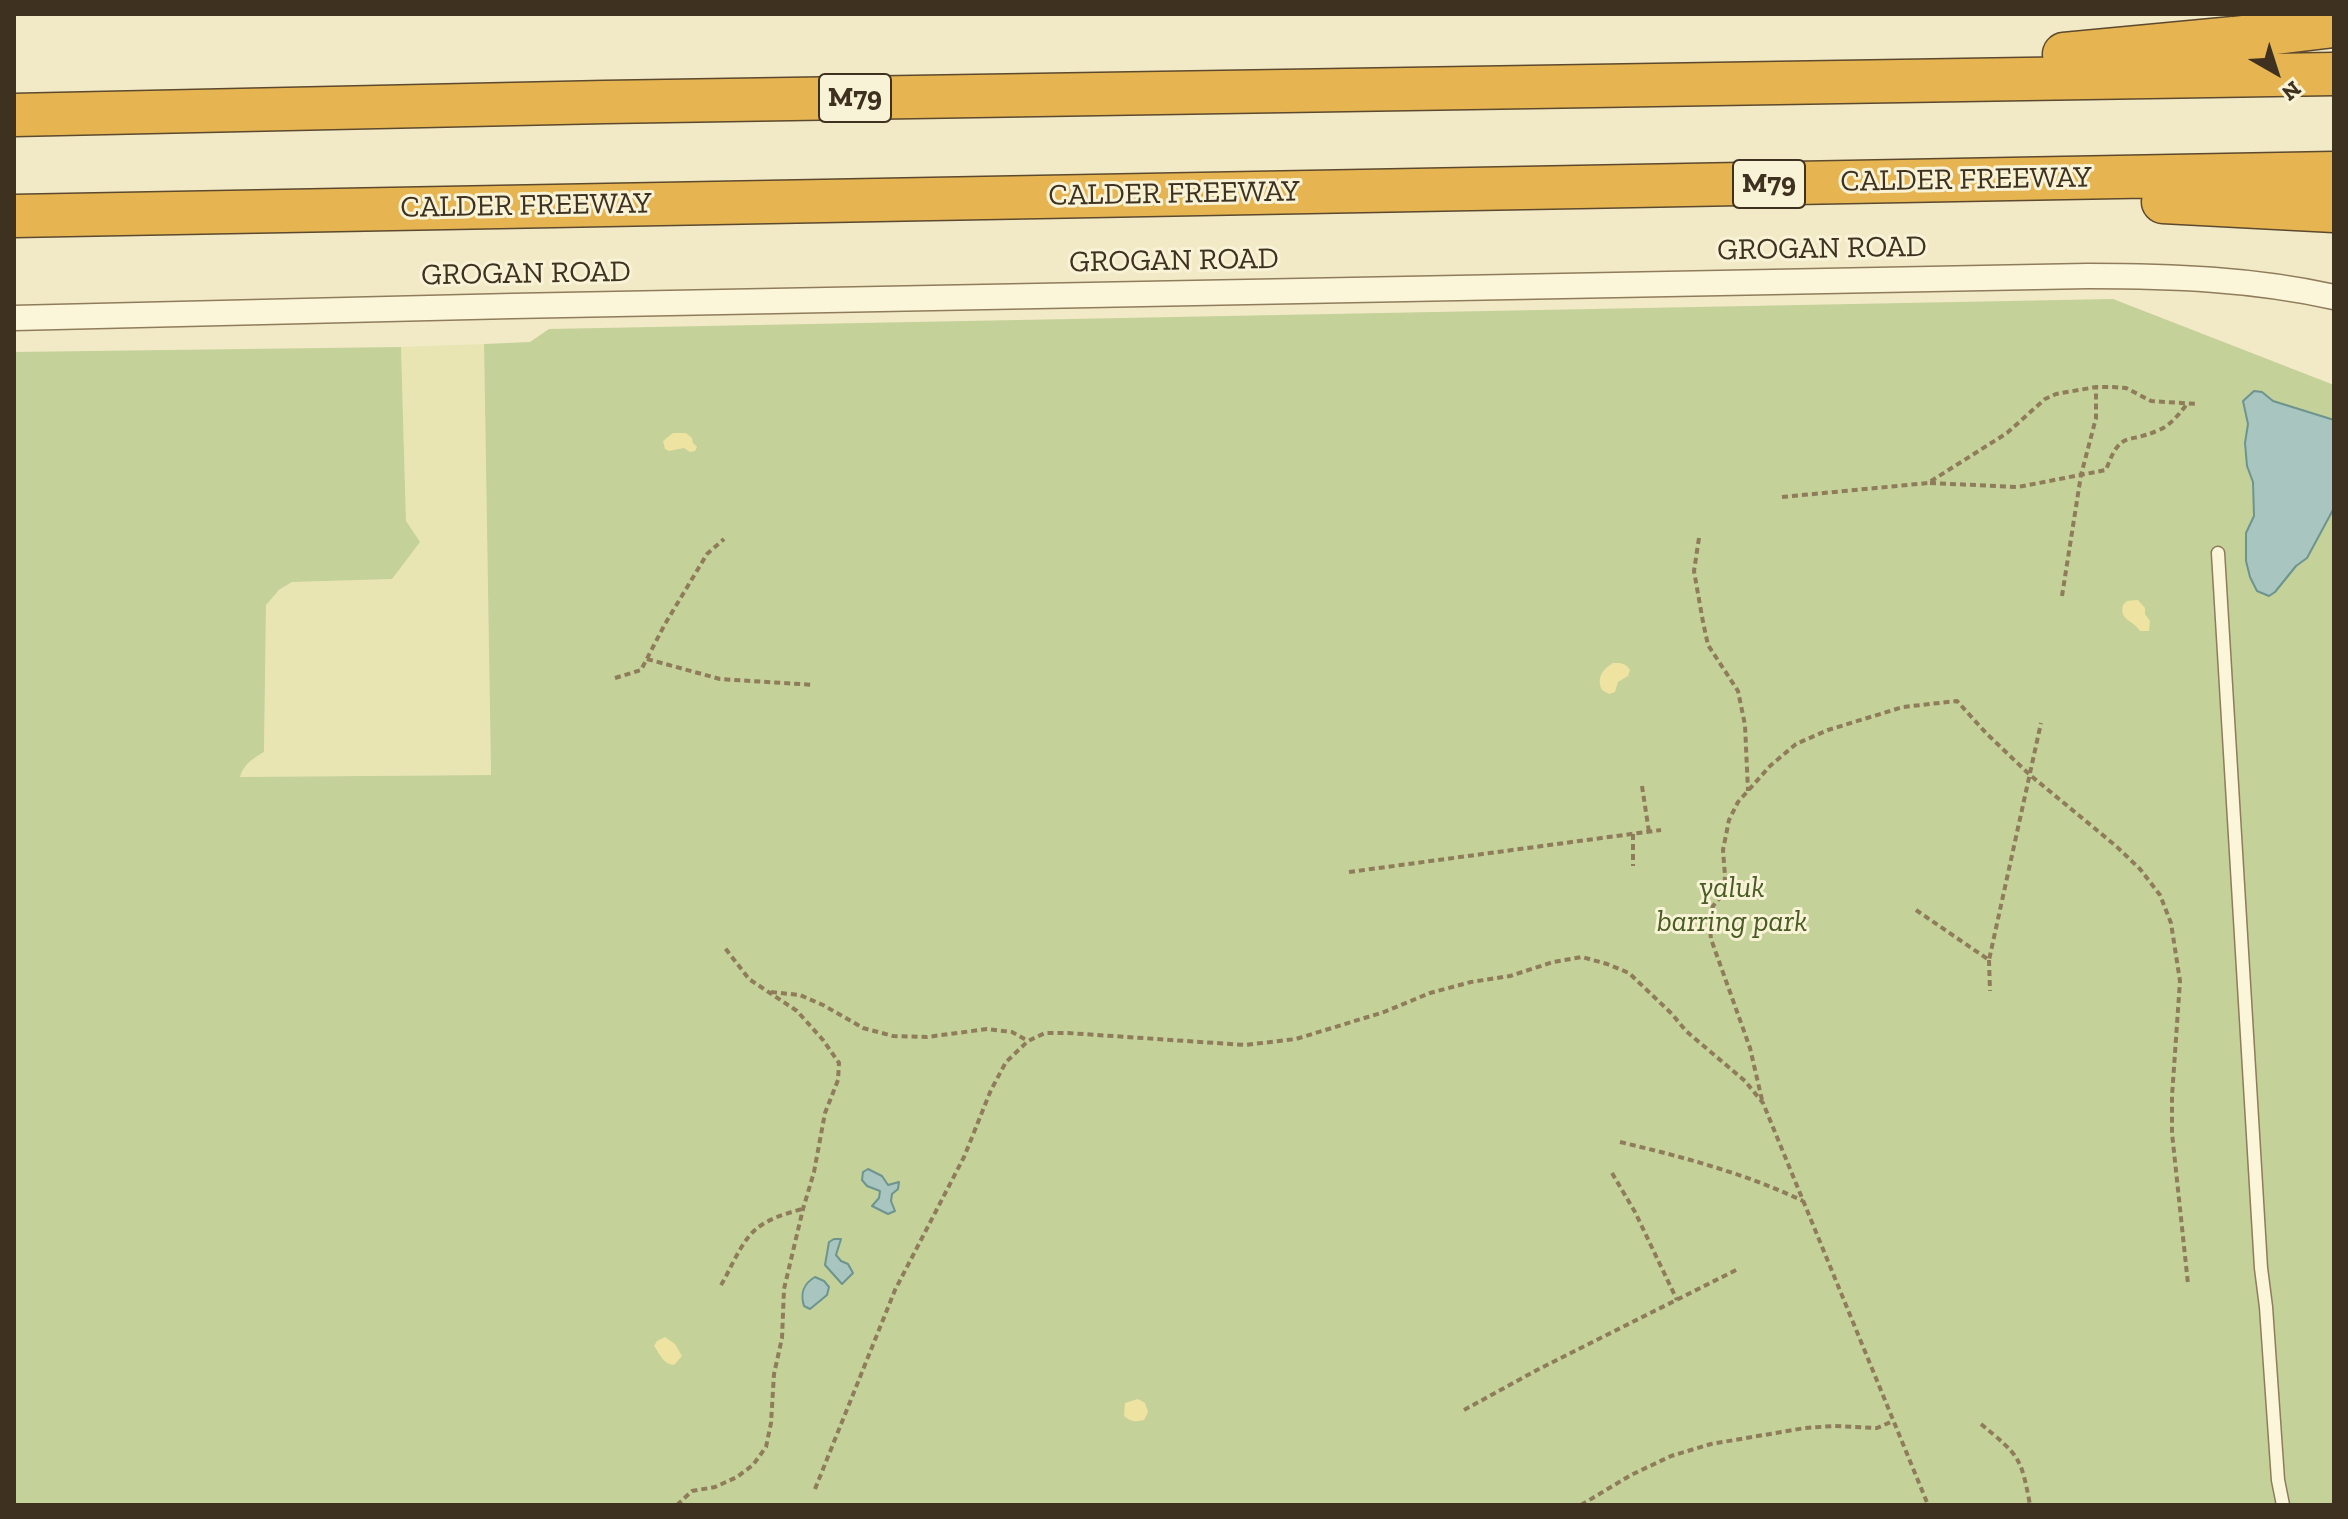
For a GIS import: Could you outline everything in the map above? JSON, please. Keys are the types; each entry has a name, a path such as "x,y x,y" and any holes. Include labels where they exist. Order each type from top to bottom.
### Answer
{"highway":[{"path":"1696,85 2069,54 2334,26"},
{"name":"M79","path":"14,115 605,102 2334,74"},
{"name":"CALDER FREEWAY","path":"14,216 2334,173"},
{"path":"1205,194 2063,197 2334,211"}],"street":[{"name":"GROGAN ROAD","path":"14,318 576,304 2088,276 2222,280 2299,289 2334,297"}],"lane":[{"path":"2218,553 2261,1268 2278,1480 2283,1505"}],"path":[{"path":"2062,596 2081,475 2096,418 2096,387"},
{"path":"1928,483 2007,433 2045,399 2056,394 2096,387 2126,388 2151,401 2197,404"},
{"path":"1782,497 1928,483 2018,487 2106,470 2120,442 2167,426 2187,404"},
{"path":"1699,538 1694,571 1703,622 1708,645 1738,691 1745,725 1748,792"},
{"path":"615,678 641,670 707,554 724,539"},
{"path":"646,658 720,679 814,685"},
{"path":"1928,1505 1763,1103 1750,1048 1711,939 1709,920 1713,906 1724,893 1723,850 1729,820 1738,802 1770,766 1796,744 1872,715 1903,707 1957,701 2030,775 2116,846 2140,869 2160,895 2171,923 2180,981 2172,1133 2188,1284"},
{"path":"1990,991 1989,960 2041,723"},
{"path":"1642,786 1649,832"},
{"path":"1349,872 1661,830"},
{"path":"1633,834 1633,866"},
{"path":"1916,910 1989,960"},
{"path":"677,1505 692,1491 715,1487 737,1477 753,1465 766,1447 774,1374 782,1338 784,1289 814,1172 825,1113 838,1080 839,1063 823,1040 797,1011 749,979 725,948"},
{"path":"815,1489 895,1290 964,1157 991,1090 1006,1062 1028,1041 1045,1033 1245,1045 1296,1039 1369,1017 1430,993 1582,957 1629,973 1686,1031 1745,1081 1763,1103"},
{"path":"770,992 800,995 863,1028 893,1036 927,1037 987,1029 1012,1032 1028,1041"},
{"path":"1620,1142 1727,1170 1803,1201"},
{"path":"1612,1173 1635,1212 1677,1300"},
{"path":"721,1285 749,1236 759,1226 803,1209"},
{"path":"1464,1410 1738,1269"},
{"path":"1581,1505 1631,1475 1671,1456 1711,1444 1805,1428 1877,1428 1894,1420"},
{"path":"1981,1424 2017,1457 2030,1505"}],"shaded area":[{"path":"484,344 491,775 240,777 254,757 264,752 266,605 273,595 292,582 392,579 406,521 401,347"}],"green space":[{"name":"yaluk barring park","path":"2113,299 2334,385 2334,1505 14,1505 14,352 401,347 406,521 420,542 392,579 292,582 279,590 266,605 264,752 249,762 240,777 491,775 484,344 530,342 549,329"}],"sand":[{"path":"673,433 686,433 697,447 695,451 665,449 663,441"},
{"path":"2138,600 2150,621 2149,631 2140,631 2123,614 2123,605 2127,601"},
{"path":"1613,663 1623,664 1630,670 1628,676 1618,682 1615,692 1609,694 1602,690 1600,678"},
{"path":"665,1337 675,1344 682,1356 674,1365 664,1361 654,1346"},
{"path":"1138,1399 1145,1403 1148,1412 1144,1420 1131,1420 1124,1416 1125,1403"}],"water":[{"path":"2254,391 2262,392 2273,401 2334,420 2334,508 2307,558 2269,596 2257,591 2246,561 2246,533 2254,516 2253,482 2247,466 2245,443 2248,424 2243,401"},
{"path":"868,1169 882,1176 888,1185 899,1182 891,1201 895,1211 888,1214 872,1206 879,1198 880,1191 867,1186 862,1180 863,1172"},
{"path":"841,1239 836,1255 848,1264 853,1273 842,1284 825,1265 829,1242"},
{"path":"815,1277 829,1287 827,1295 810,1309 804,1306 802,1297 805,1286"}]}
